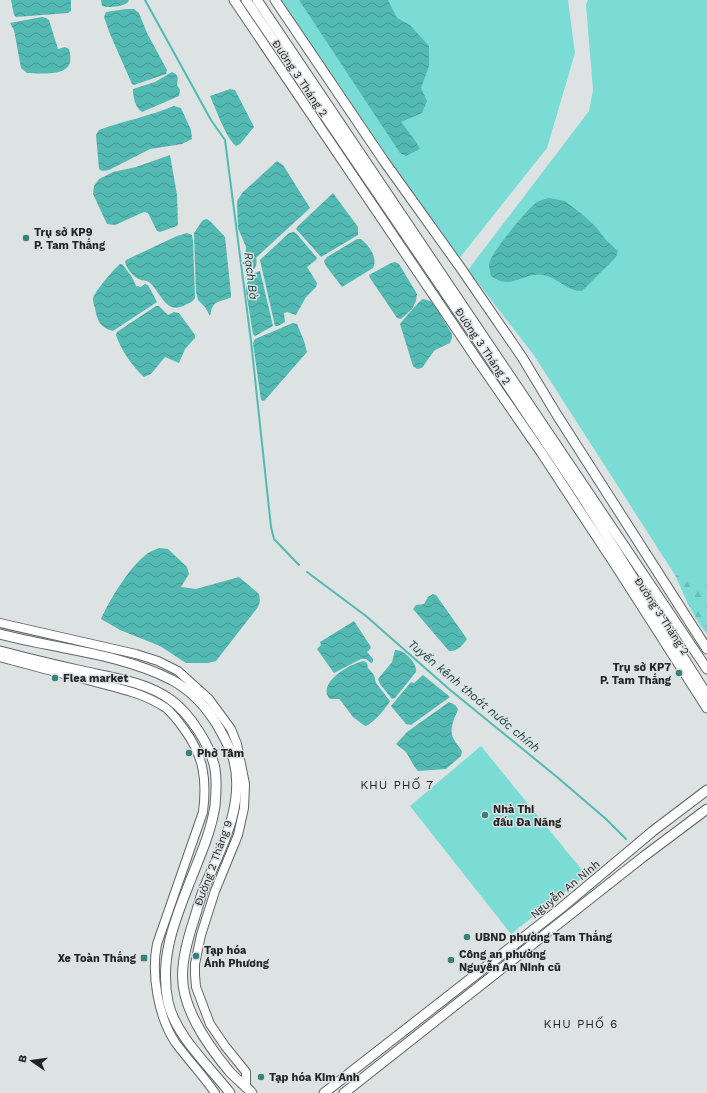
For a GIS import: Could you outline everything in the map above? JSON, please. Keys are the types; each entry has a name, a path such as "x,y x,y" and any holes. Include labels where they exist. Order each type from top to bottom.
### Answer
{"main road":[{"name":"Đường 3 Tháng 2","path":"234,0 541,452 707,708"},
{"name":"Đường 3 Tháng 2","path":"246,0 590,508 707,696"},
{"name":"Đường 3 Tháng 2","path":"257,0 707,669"},
{"name":"Đường 3 Tháng 2","path":"275,0 384,162 522,357 560,421 707,650"},
{"name":"Đường 2 Tháng 9","path":"0,623 136,654 158,661 178,671 209,699 231,729 237,744 245,784 244,808 238,835 215,891 201,935 195,964 195,975 196,987 210,1024 246,1072 246,1091"},
{"name":"Đường 2 Tháng 9","path":"0,634 112,659 148,669 174,681 195,697 209,713 227,743 234,762 236,799 227,834 204,890 185,949 183,981 185,996 199,1028 246,1091"},
{"path":"44,662 48,645"},
{"name":"Đường 2 Tháng 9","path":"0,651 133,683 152,690 171,700 188,717 197,729 210,754 215,769 216,790 214,807 210,829 173,929 167,954 165,971 168,1002 174,1019 206,1065 230,1093"},
{"path":"0,657 118,688 140,696 166,709 182,725 197,749 205,776 203,812 158,944 155,977 162,1014 174,1041 216,1093"},
{"name":"Nguyễn An Ninh","path":"324,1093 560,909 653,831 707,790"},
{"path":"344,1093 568,918 643,857 707,809"},
{"path":"560,909 568,918"}],"green space":[{"path":"281,0 568,0 575,53 547,148 458,260"},
{"path":"588,0 707,0 707,616 675,575 533,354 468,270 589,111 593,90 586,5"},
{"path":"675,575 707,579 707,634 693,613"},
{"path":"481,746 586,875 511,934 410,806"}],"water":[{"path":"11,0 71,0 71,11 68,13 16,17 14,15"},
{"path":"101,0 129,1 120,6 108,7 102,6"},
{"path":"299,0 388,0 397,18 410,25 429,46 429,66 421,88 427,101 422,113 401,122 420,149 406,156 400,153"},
{"path":"134,9 139,13 147,33 167,70 166,74 134,85 132,84 104,17 106,12"},
{"path":"42,17 49,20 58,49 65,47 69,49 70,62 68,67 58,72 27,73 21,68 14,30 10,23"},
{"path":"172,72 178,77 177,85 180,90 179,96 142,112 135,102 133,89 155,82"},
{"path":"230,89 235,90 254,127 240,144 236,146 225,130 210,96"},
{"path":"174,106 181,108 191,130 192,139 182,144 150,149 109,170 102,171 99,169 96,135 99,130"},
{"path":"170,155 177,195 177,226 160,232 157,231 148,213 144,212 115,225 107,224 93,194 94,186 99,179 113,172 136,167"},
{"path":"277,161 283,165 310,208 256,258 255,268 247,275 245,264 246,247 238,228 237,201 243,192"},
{"path":"333,193 358,227 358,235 321,257 296,229"},
{"path":"549,198 565,201 595,226 606,240 618,251 616,257 582,291 571,289 553,278 542,275 529,276 505,282 491,276 489,267 490,261 504,240 537,202"},
{"path":"207,219 225,237 231,294 231,297 213,306 210,316 205,307 198,300 196,292 194,233 203,220"},
{"path":"187,233 192,235 193,241 195,298 178,308 168,305 149,282 138,279 133,275 125,262 126,260 177,236"},
{"path":"289,233 296,233 317,258 307,267 317,283 316,287 306,297 296,315 287,312 284,313 285,322 275,326 260,260"},
{"path":"357,239 361,239 372,252 374,256 373,268 342,287 326,266 324,261 327,257"},
{"path":"395,262 399,264 417,294 416,301 412,309 401,319 397,318 369,275"},
{"path":"120,264 122,264 132,277 136,286 141,287 145,284 148,285 157,302 113,331 105,328 100,323 93,299 100,286"},
{"path":"260,271 273,326 255,336 253,334 246,288 251,276"},
{"path":"423,299 433,303 452,334 452,338 450,343 435,350 422,368 417,369 413,366 400,324"},
{"path":"156,306 159,306 168,315 174,312 179,313 195,335 195,338 185,349 179,363 165,357 151,374 144,377 127,358 116,335 117,332"},
{"path":"293,323 297,324 307,352 263,401 261,400 253,343 255,339"},
{"path":"159,548 168,549 187,567 189,574 181,587 196,589 239,577 259,594 260,601 258,607 216,661 208,663 186,663 160,646 120,630 101,619 115,593 134,566 148,553"},
{"path":"433,594 436,595 467,639 462,646 455,650 449,651 413,609 416,605 424,604 428,597"},
{"path":"354,621 371,647 367,652 373,659 373,662 371,663 366,659 361,659 334,673 317,649 321,645 320,642"},
{"path":"395,650 399,650 406,654 413,661 416,672 395,698 392,699 380,684 378,679 392,662"},
{"path":"364,661 367,663 368,668 374,675 376,683 390,701 375,719 365,726 353,717 339,699 330,699 327,693 331,680 344,670"},
{"path":"423,675 450,697 411,725 406,724 391,706 411,682 414,683"},
{"path":"449,702 455,705 458,709 453,720 452,735 462,751 461,756 446,769 418,771 406,752 396,744 407,732"}],"waterway":[{"name":"Rạch Bà","path":"145,0 211,120 225,140 251,341 271,527 274,539 299,565"},
{"name":"Tuyến kênh thoát nước chính","path":"307,572 366,616 449,689 606,819 626,839"}],"place":[{"name":"Trụ sở KP9 P. Tam Thắng","path":"26,238"},
{"name":"Trụ sở KP7 P. Tam Thắng","path":"679,673"},
{"name":"Flea market","path":"55,678"},
{"name":"Phở Tâm","path":"189,753"},
{"name":"Nhà Thi đấu Đa Năng","path":"485,815"},
{"name":"UBND phường Tam Thắng","path":"467,937"},
{"name":"Tạp hóa Ánh Phương","path":"196,956"},
{"name":"Xe Toàn Thắng","path":"144,958"},
{"name":"Công an phường Nguyễn An Ninh cũ","path":"451,960"},
{"name":"Tạp hóa Kim Anh","path":"261,1077"}],"district":[{"name":"KHU PHỐ 7","path":"397,785"},
{"name":"KHU PHỐ 6","path":"581,1024"}]}
